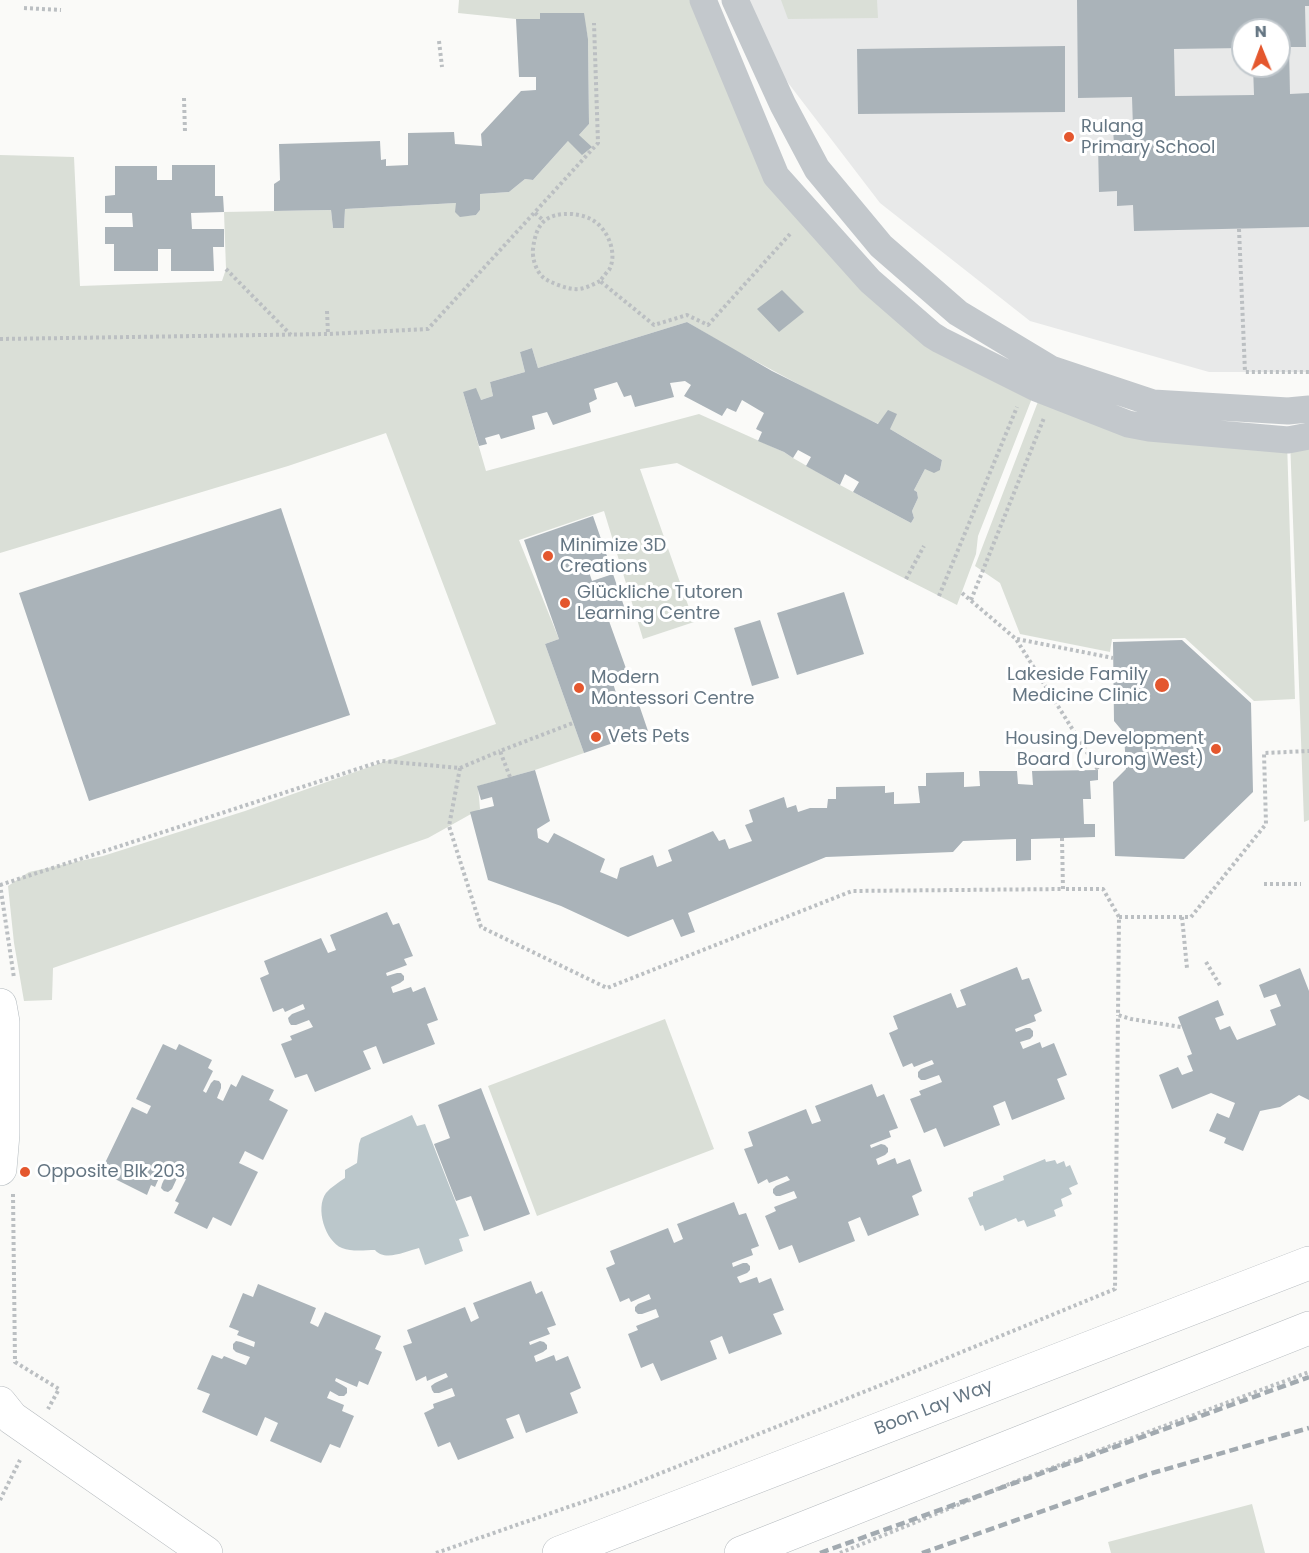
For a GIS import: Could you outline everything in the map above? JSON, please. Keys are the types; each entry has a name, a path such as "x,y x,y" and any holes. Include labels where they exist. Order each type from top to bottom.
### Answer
{"main road":[{"path":"7,1181 3,1134 3,1022 8,996"},
{"name":"Boon Lay Way","path":"559,1553 1309,1263"},
{"path":"741,1553 1309,1328"},
{"path":"0,1403 12,1418 206,1553"}],"street":[{"path":"703,0 776,176 870,281 932,335 1027,384 1128,424 1149,428 1288,440 1309,436"},
{"path":"735,0 783,105 817,170 881,246 958,313 1051,369 1153,403 1288,411 1309,409"}],"path":[{"path":"24,8 60,10"},
{"path":"0,339 328,334 428,329 598,142 594,23"},
{"path":"439,41 442,67"},
{"path":"184,98 185,132"},
{"path":"535,213 544,221"},
{"path":"553,215 579,215 592,219 602,228 611,248 612,258 609,268 600,280 583,289 573,289 543,278 533,261 532,250 537,230 544,221 553,215"},
{"path":"1239,229 1245,372 1309,372"},
{"path":"600,280 654,324 687,315 708,325 793,231"},
{"path":"226,269 291,334"},
{"path":"327,311 328,334"},
{"path":"939,596 1027,384"},
{"path":"971,600 1052,395"},
{"path":"906,579 924,546"},
{"path":"962,593 1016,639 1098,770"},
{"path":"1016,639 1113,658"},
{"path":"8,996 0,884 382,761 460,768 573,723"},
{"path":"500,751 510,777"},
{"path":"1119,917 1191,917 1266,824 1264,753 1309,751"},
{"path":"436,1553 626,1487 1115,1289 1119,917 1103,889 852,891 607,988 481,927 449,826 460,768"},
{"path":"1062,838 1063,890"},
{"path":"1264,884 1301,884"},
{"path":"1182,917 1187,968"},
{"path":"1206,962 1221,987"},
{"path":"1118,1015 1181,1027"},
{"path":"0,1500 59,1389 15,1362 7,1181"},
{"path":"840,1553 1014,1482 1309,1372"}],"shaded area":[{"path":"459,0 701,0 776,176 940,340 1036,388 978,536 976,554 957,605 677,463 640,469 694,622 643,639 604,511 519,540 559,639 545,644 584,753 478,786 480,809 428,838 53,968 52,1000 24,1001 14,943 8,886 29,872 103,856 245,811 496,724 386,433 288,466 0,553 0,155 74,157 80,286 222,281 226,269 224,212 331,210 333,228 344,227 345,209 456,203 460,216 476,215 480,210 480,194 509,192 525,179 533,180 568,141 579,135 589,124 588,39 583,13 541,13 540,19 516,19 458,13","holes":["687,322 843,408 890,429 942,460 940,470 925,469 914,490 918,498 912,511 914,518 911,523 784,452 699,414 486,471 463,392 481,400 493,396 490,382 525,372 520,352 532,348 538,368"]},
{"name":"Rulang Primary School","path":"748,0 1309,0 1309,372 1209,372 1030,321 880,203 779,71"},
{"path":"781,0 877,0 878,18 788,19"},
{"path":"1039,399 1287,441 1295,699 1254,701 1185,638 1112,639 1110,652 1020,634 1000,583 975,566"},
{"path":"1309,437 1309,820 1304,822 1290,439"},
{"path":"665,1019 714,1149 537,1216 488,1086"},
{"path":"412,1115 417,1126 425,1124 469,1236 459,1239 463,1251 425,1265 419,1248 384,1255 375,1250 342,1248 331,1239 324,1224 321,1207 326,1193 345,1178 345,1170 357,1163 361,1138"},
{"path":"1045,1159 1046,1162 1055,1160 1057,1164 1064,1161 1066,1167 1070,1165 1078,1184 1069,1188 1072,1194 1061,1199 1063,1206 1054,1210 1056,1216 1027,1227 1024,1220 1018,1222 1016,1218 985,1231 983,1225 980,1226 968,1198 973,1196 973,1192 1004,1180 1003,1176"},
{"path":"1252,1504 1265,1553 1111,1553 1108,1542"}],"building":[{"path":"1077,0 1309,0 1309,6 1305,6 1306,47 1291,47 1291,18 1231,18 1231,48 1174,49 1175,96 1254,95 1253,78 1290,78 1290,94 1309,93 1309,227 1134,231 1133,205 1117,206 1117,191 1099,192 1098,144 1114,144 1113,129 1133,128 1132,97 1078,98"},
{"path":"540,13 584,13 588,39 589,124 579,135 592,147 582,155 568,141 533,180 525,179 509,192 480,194 480,210 476,215 460,217 455,212 456,203 345,209 344,228 333,228 331,210 274,211 274,184 280,180 279,144 380,141 381,160 386,159 386,166 408,165 408,133 454,132 455,144 482,146 481,134 521,91 536,90 536,77 519,77 516,19 540,19"},
{"path":"1065,46 1065,112 858,114 857,49"},
{"path":"172,165 215,165 215,196 223,196 224,212 191,213 192,229 224,229 224,247 213,247 214,271 171,271 171,249 158,249 158,271 114,271 114,244 105,244 105,227 133,227 132,213 105,213 105,196 115,195 115,166 157,166 157,180 172,180"},
{"path":"782,290 804,312 779,332 757,309"},
{"path":"687,322 772,371 878,424 888,410 897,414 890,429 942,460 940,470 934,473 925,469 914,490 918,498 912,511 914,518 911,523 853,492 859,482 845,474 840,485 806,466 811,457 798,450 793,458 758,441 762,432 756,429 764,413 742,400 736,412 727,408 722,416 684,396 691,385 685,381 670,383 674,397 635,407 631,395 624,397 617,382 594,389 597,399 589,403 591,412 553,425 547,412 532,416 535,429 501,439 499,434 485,438 487,444 479,446 463,392 476,388 481,400 493,396 490,382 525,372 520,352 532,348 538,368"},
{"path":"281,508 350,715 89,801 19,593"},
{"path":"593,516 608,559 587,566 592,581 613,574 627,615 609,621 628,674 612,680 617,696 634,690 648,731 584,753 545,644 559,639 524,540"},
{"path":"844,592 864,654 797,675 777,613"},
{"path":"760,620 779,678 752,686 734,628"},
{"path":"1182,640 1251,703 1253,792 1184,859 1115,856 1113,782 1126,769 1124,733 1114,721 1113,642"},
{"path":"535,770 550,821 537,829 538,838 548,843 554,833 605,859 600,872 617,879 620,868 653,855 657,867 672,861 668,850 713,831 719,841 725,839 729,849 752,841 745,825 753,822 749,810 784,797 787,808 796,805 798,812 810,808 827,808 828,799 836,799 836,787 885,786 885,793 894,792 894,804 920,803 918,786 926,786 926,773 964,772 964,787 980,786 979,771 1017,771 1018,784 1033,785 1032,771 1098,770 1098,780 1090,781 1091,799 1083,799 1084,824 1095,824 1095,837 1031,839 1031,860 1016,861 1016,839 963,841 953,852 826,857 688,913 695,932 681,937 673,919 628,937 561,906 488,880 470,812 494,806 492,797 481,800 477,786"},
{"path":"387,912 393,925 399,923 413,956 404,959 407,965 386,973 387,976 401,973 404,976 404,980 391,987 393,993 411,987 413,992 425,987 438,1020 427,1024 435,1044 383,1064 376,1046 363,1051 371,1069 315,1092 307,1074 295,1078 281,1044 292,1040 290,1036 313,1027 309,1020 296,1025 291,1025 289,1022 288,1018 292,1014 305,1009 303,1004 285,1012 283,1008 273,1012 260,978 269,974 264,961 321,938 328,953 336,950 330,935"},
{"path":"1017,967 1022,980 1029,978 1042,1011 1034,1015 1036,1021 1015,1029 1016,1032 1026,1028 1033,1031 1030,1039 1020,1042 1023,1049 1040,1042 1042,1048 1054,1043 1067,1075 1057,1079 1065,1099 1012,1120 1005,1101 993,1106 1000,1125 944,1147 936,1128 924,1133 910,1099 921,1095 919,1091 942,1082 939,1075 925,1080 918,1077 921,1069 934,1064 932,1060 914,1067 912,1063 903,1067 889,1033 898,1029 893,1016 951,993 957,1008 966,1005 960,990"},
{"path":"1300,968 1309,991 1309,1100 1299,1095 1280,1107 1260,1111 1243,1151 1224,1143 1226,1138 1209,1131 1217,1113 1229,1118 1235,1103 1211,1093 1172,1109 1159,1075 1178,1067 1182,1075 1193,1071 1187,1056 1192,1054 1178,1017 1218,1000 1224,1015 1215,1018 1220,1030 1230,1026 1237,1040 1276,1025 1270,1010 1281,1006 1276,994 1264,998 1259,985"},
{"path":"163,1044 176,1050 179,1044 212,1060 208,1068 213,1071 203,1091 206,1093 214,1080 219,1081 221,1088 217,1098 223,1101 231,1084 236,1087 242,1075 274,1090 269,1100 288,1110 263,1160 245,1151 239,1163 258,1172 231,1226 213,1217 207,1229 174,1213 179,1203 175,1201 186,1179 178,1176 172,1189 168,1192 164,1191 161,1188 168,1171 163,1169 155,1187 151,1185 147,1195 113,1178 118,1170 105,1163 132,1107 147,1114 151,1106 136,1099"},
{"path":"872,1084 877,1097 884,1094 898,1128 889,1131 891,1137 870,1145 871,1148 881,1144 888,1148 885,1155 876,1159 878,1165 895,1158 897,1164 910,1159 922,1191 912,1196 919,1215 868,1236 860,1217 848,1222 855,1241 799,1263 792,1245 779,1250 765,1216 776,1211 774,1207 797,1198 794,1191 780,1196 773,1193 776,1186 790,1180 787,1176 769,1183 767,1179 758,1184 744,1149 753,1146 748,1132 806,1109 812,1124 821,1121 815,1106"},
{"path":"481,1088 530,1214 484,1231 471,1196 456,1201 434,1144 450,1138 438,1105"},
{"path":"734,1202 739,1215 746,1213 759,1246 751,1249 753,1255 732,1263 733,1267 743,1263 750,1266 747,1273 737,1277 740,1283 757,1277 759,1283 771,1278 784,1310 773,1314 782,1334 729,1354 722,1336 710,1341 717,1359 661,1381 653,1363 641,1368 628,1334 638,1330 636,1326 659,1317 656,1309 642,1314 635,1311 638,1304 651,1299 649,1294 631,1302 629,1298 620,1302 606,1268 615,1264 610,1251 668,1228 674,1243 683,1239 677,1224"},
{"path":"531,1281 536,1294 542,1291 556,1325 547,1328 550,1334 529,1342 530,1345 540,1341 547,1345 547,1349 534,1356 536,1362 554,1355 556,1361 568,1356 581,1388 570,1393 578,1413 526,1433 519,1414 506,1419 514,1438 458,1460 450,1442 438,1447 424,1413 434,1408 433,1404 455,1396 452,1388 439,1393 434,1393 432,1390 431,1386 448,1377 446,1373 427,1381 426,1376 416,1381 403,1346 412,1343 407,1330 465,1307 471,1322 479,1318 473,1303"},
{"path":"258,1284 316,1308 310,1323 318,1327 325,1312 381,1336 375,1349 382,1352 368,1385 359,1381 357,1387 336,1378 335,1381 347,1388 347,1393 339,1396 330,1391 327,1398 344,1405 342,1411 354,1416 340,1448 330,1444 321,1463 270,1441 278,1423 265,1417 257,1436 202,1412 210,1394 197,1389 212,1355 222,1359 224,1356 246,1365 250,1357 236,1352 233,1344 236,1341 254,1347 255,1342 237,1335 239,1331 229,1327 243,1293 253,1297"}],"railway":[{"path":"820,1553 1309,1377"},
{"path":"922,1553 1149,1474 1309,1428"}],"place":[{"name":"Rulang Primary School","path":"1069,137"},
{"name":"Minimize 3D Creations","path":"548,556"},
{"name":"Glückliche Tutoren Learning Centre","path":"565,603"},
{"name":"Lakeside Family Medicine Clinic","path":"1162,685"},
{"name":"Modern Montessori Centre","path":"579,688"},
{"name":"Vets Pets","path":"596,737"},
{"name":"Housing Development Board (Jurong West)","path":"1216,749"},
{"name":"Opposite Blk 203","path":"25,1172"}]}
